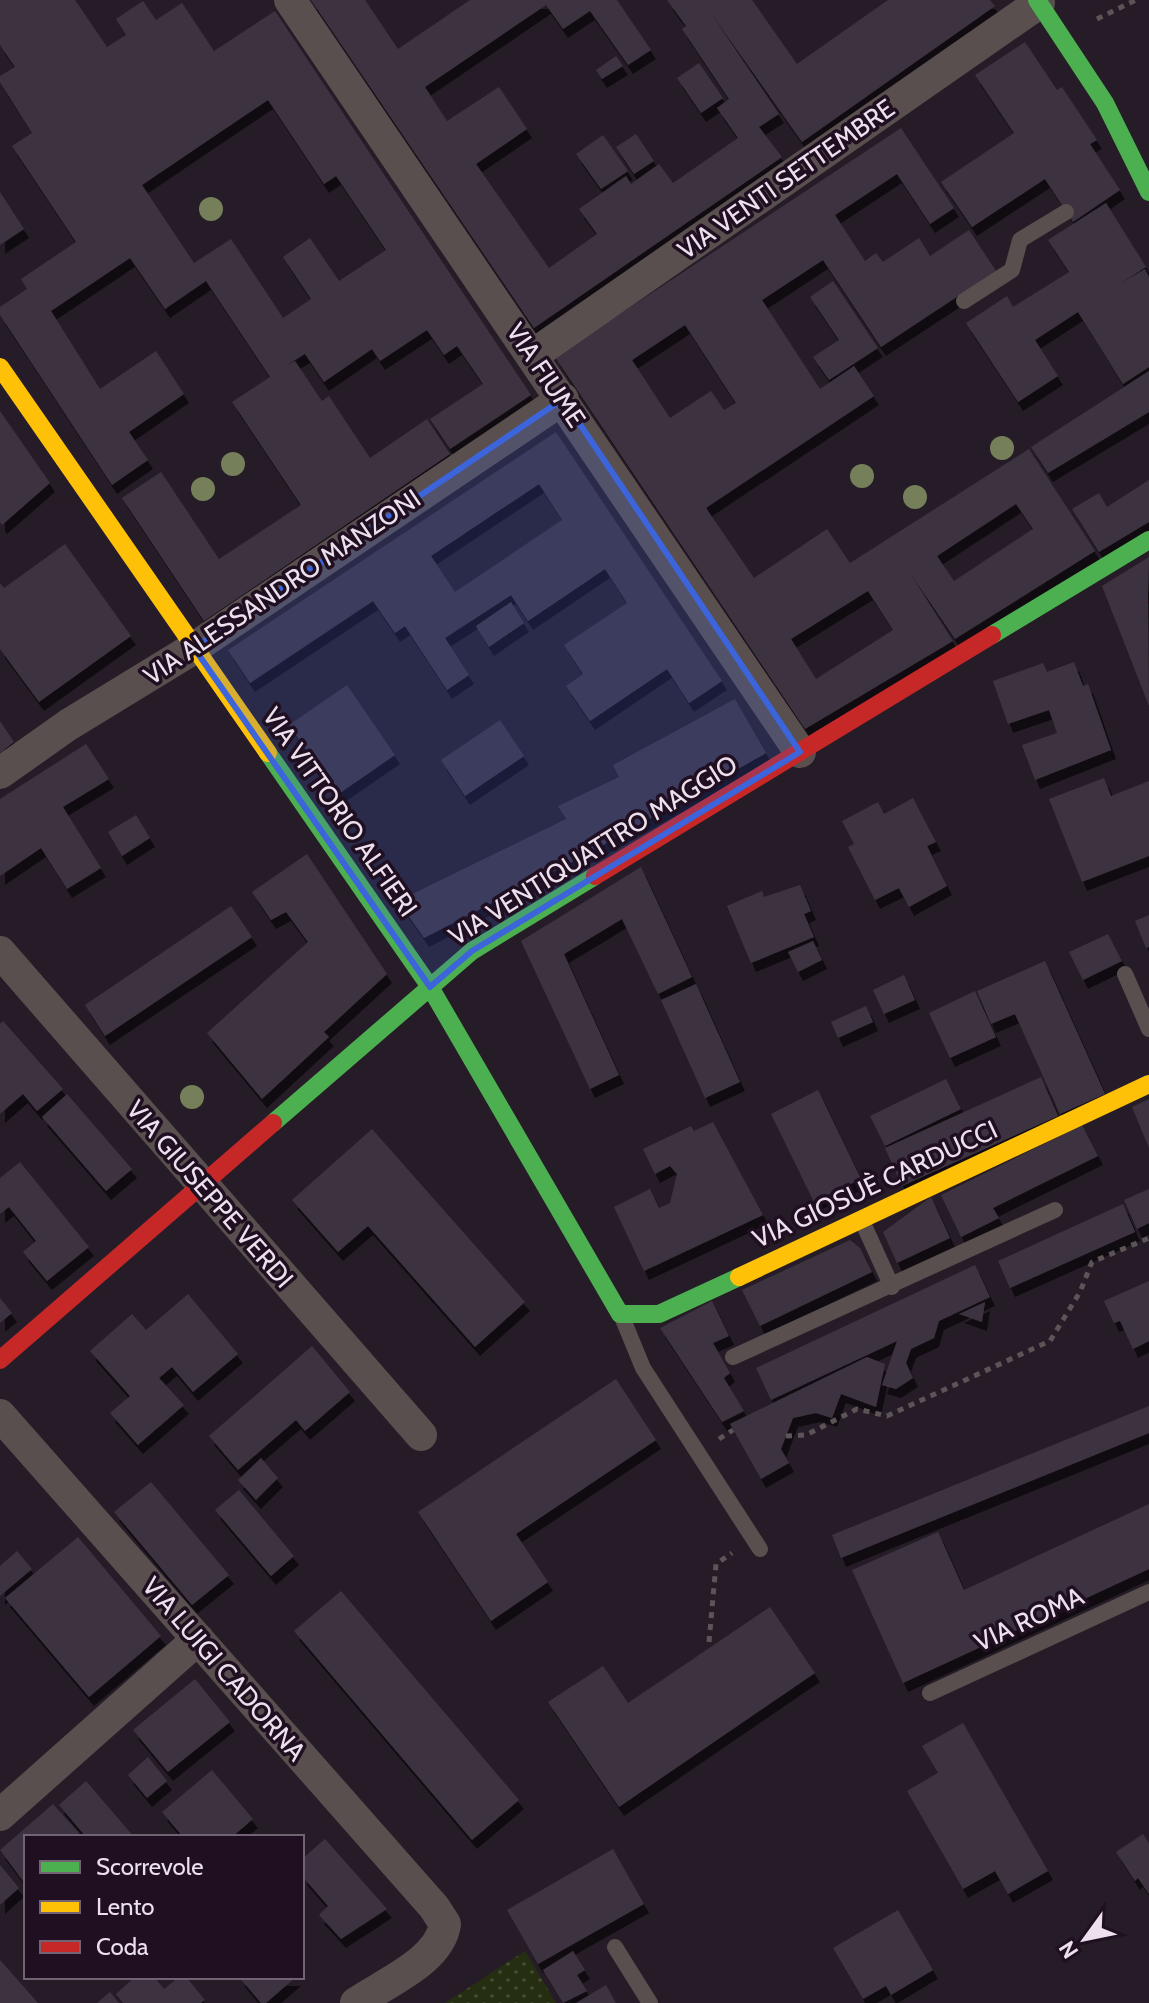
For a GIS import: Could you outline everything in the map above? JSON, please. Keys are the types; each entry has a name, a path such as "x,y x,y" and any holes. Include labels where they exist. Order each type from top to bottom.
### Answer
{"street":[{"name":"VIA FIUME","path":"290,0 800,752"},
{"name":"VIA VENTI SETTEMBRE","path":"533,355 1038,2"},
{"path":"1038,2 1105,103 1132,170 1149,192"},
{"name":"VIA VITTORIO ALFIERI","path":"0,367 430,987 620,1314"},
{"name":"VIA ALESSANDRO MANZONI","path":"0,773 68,725 194,648 563,399"},
{"name":"VIA VENTIQUATTRO MAGGIO","path":"0,1360 472,951 1149,540"},
{"name":"VIA GIUSEPPE VERDI","path":"0,952 421,1435"},
{"name":"VIA GIOSUÈ CARDUCCI","path":"620,1314 659,1314 1149,1084"},
{"name":"VIA LUIGI CADORNA","path":"0,1415 434,1907 445,1924 443,1940 431,1953 356,2003"},
{"path":"0,1815 198,1639"}],"lane":[{"path":"964,301 1012,270 1020,240 1066,212"},
{"path":"1125,974 1149,1029"},
{"path":"733,1357 1055,1210"},
{"path":"861,1219 892,1287"},
{"name":"VIA VITTORIO ALFIERI","path":"620,1314 643,1368 756,1544"},
{"name":"VIA ROMA","path":"930,1693 1149,1592"},
{"path":"615,1947 650,2003"}],"path":[{"path":"786,1436 806,1435 857,1409 887,1416 1050,1341 1080,1292 1092,1262 1149,1238"},
{"path":"709,1642 716,1564 756,1544"}],"highlighted area":[{"path":"563,399 800,752 472,951 430,987 194,648"}],"green space":[{"path":"525,1951 556,2003 445,2003"}],"building":[{"path":"0,0 75,0 107,47 126,35 116,19 143,1 156,20 182,3 214,51 275,11 531,395 450,449 430,419 483,384 457,346 444,355 427,330 380,361 372,349 324,382 305,354 287,365 295,361 322,401 329,396 370,458 427,419 450,454 204,621 122,498 161,472 219,559 301,505 232,402 270,377 206,281 165,309 130,258 51,311 100,389 156,351 184,394 129,432 148,460 112,485 0,315 0,307 27,289 21,279 76,242 12,146 32,133 0,82 0,76 15,67 0,45","holes":["268,100 324,184 336,176 386,250 339,281 310,238 283,257 311,299 283,318 231,239 194,263 142,185"]},
{"path":"311,0 365,0 398,49 470,0 617,0 651,50 628,65 590,11 563,29 546,5 425,87 447,121 499,87 527,129 476,164 549,268 597,234 579,209 626,176 631,184 659,164 673,183 738,138 717,108 729,99 682,29 686,26 667,0 752,0 797,64 888,0 990,0 995,6 802,142 708,9 779,114 759,127 782,157 534,328"},
{"path":"1025,42 1057,90 1062,87 1097,140 1090,144 1120,190 1073,222 1045,179 972,227 941,182 1014,133 975,75"},
{"path":"616,56 623,66 602,79 596,70"},
{"path":"699,63 723,98 701,113 677,78"},
{"path":"901,128 954,208 930,224 897,174 835,215 865,261 876,253 883,262 919,238 930,256 969,230 996,271 881,347 823,260 762,300 820,389 854,366 874,396 706,508 754,578 827,529 850,563 1029,449 1095,551 955,639 910,573 953,641 805,729 555,357","holes":["685,325 736,403 724,410 711,391 670,418 632,360","1016,504 1033,529 954,581 937,556","868,591 893,630 816,679 791,639"]},
{"path":"636,134 654,161 634,174 616,147"},
{"path":"603,135 628,171 601,189 576,154"},
{"path":"0,192 24,229 0,245"},
{"path":"1106,203 1146,267 1118,285 1145,269 1149,277 1149,367 1123,384 1078,312 1035,340 1058,376 1018,402 966,323 1007,296 1013,307 1069,272 1048,240"},
{"path":"833,281 878,348 829,380 813,357 839,340 810,297"},
{"path":"1149,371 1149,412 1048,473 1031,447"},
{"path":"0,411 50,483 2,525 0,522"},
{"path":"556,432 722,681 689,703 667,669 590,721 566,686 583,674 564,645 627,603 605,569 528,621 511,595 445,638 469,675 447,690 405,626 395,633 373,601 250,683 228,650","holes":["539,484 562,520 455,592 431,556"]},
{"path":"1149,480 1149,522 1099,552 1072,509 1099,493 1107,507"},
{"path":"65,544 131,636 39,702 0,649 0,583 4,588"},
{"path":"1149,557 1148,595 1149,706 1102,586"},
{"path":"511,602 524,623 489,647 476,626"},
{"path":"1074,662 1083,686 1088,684 1111,750 1035,780 1022,745 1057,733 1049,710 1008,724 993,681 1043,663 1047,672"},
{"path":"347,685 395,755 337,795 289,725"},
{"path":"735,699 766,753 589,853 424,938 398,901 566,819 558,806 619,777 613,765"},
{"path":"500,720 524,756 465,796 441,760"},
{"path":"0,721 14,742 0,753"},
{"path":"86,744 109,779 63,807 101,868 67,889 41,848 0,876 0,799"},
{"path":"1104,778 1111,796 1149,781 1149,856 1082,882 1049,799"},
{"path":"913,798 936,842 927,846 947,886 909,907 899,888 875,900 848,847 854,844 842,821 878,802 884,814"},
{"path":"136,815 150,838 122,856 108,832"},
{"path":"307,854 387,974 324,1032 329,1037 262,1099 207,1033 308,942 286,912 271,920 252,892"},
{"path":"641,867 692,977 658,994 622,919 564,954 619,1075 590,1089 521,941"},
{"path":"800,885 811,911 804,914 814,937 751,963 727,906 762,891 764,897"},
{"path":"231,906 252,937 105,1036 85,1005"},
{"path":"1149,915 1149,947 1146,948 1135,921"},
{"path":"1108,934 1122,961 1083,980 1069,952"},
{"path":"813,941 822,960 798,972 788,952"},
{"path":"1045,961 1105,1094 1060,1114 1015,1014 991,1024 977,991"},
{"path":"904,975 915,1000 884,1014 873,990"},
{"path":"696,984 740,1082 705,1098 661,1000"},
{"path":"975,991 996,1037 950,1058 929,1013"},
{"path":"866,1006 873,1022 838,1038 831,1022"},
{"path":"3,1021 63,1089 37,1111 23,1094 0,1114 0,1024"},
{"path":"1041,1077 1058,1116 902,1186 885,1148"},
{"path":"946,1079 961,1109 885,1146 870,1116"},
{"path":"818,1090 861,1179 814,1202 771,1114"},
{"path":"67,1094 132,1169 106,1191 42,1117"},
{"path":"1149,1099 1149,1148 1132,1107"},
{"path":"713,1122 763,1215 644,1271 614,1207 650,1189 659,1208 670,1203 677,1174 670,1166 655,1174 643,1149 691,1126 694,1131"},
{"path":"1082,1125 1098,1156 993,1208 999,1218 961,1237 941,1195"},
{"path":"372,1129 525,1302 475,1347 368,1226 338,1252 292,1200"},
{"path":"20,1162 89,1247 47,1281 23,1252 36,1241 9,1207 0,1214 0,1178"},
{"path":"1149,1189 1149,1223 1137,1229 1124,1200"},
{"path":"931,1197 950,1238 897,1263 883,1232"},
{"path":"1123,1204 1135,1232 1010,1288 998,1261"},
{"path":"850,1240 860,1248 872,1272 760,1326 742,1290"},
{"path":"975,1265 990,1297 939,1321 934,1338 911,1349 906,1363 913,1378 896,1389 882,1385 897,1341 771,1400 756,1368"},
{"path":"1149,1281 1149,1341 1133,1349 1120,1321 1114,1323 1104,1301"},
{"path":"188,1294 238,1354 193,1392 172,1367 159,1378 184,1405 138,1445 110,1413 130,1396 90,1351 132,1314 146,1330"},
{"path":"0,1298 12,1313 0,1323"},
{"path":"712,1301 729,1336 713,1343 730,1373 724,1378 744,1411 722,1422 660,1328"},
{"path":"985,1302 982,1322 959,1314"},
{"path":"312,1346 350,1392 305,1431 296,1420 238,1470 209,1436"},
{"path":"867,1357 885,1364 876,1407 841,1394 832,1418 816,1413 793,1418 781,1449 789,1463 761,1479 730,1424"},
{"path":"616,1379 656,1440 516,1534 548,1582 491,1621 418,1512"},
{"path":"1149,1406 1149,1433 841,1558 832,1535"},
{"path":"261,1458 278,1478 256,1500 238,1480"},
{"path":"151,1482 229,1575 192,1605 114,1512"},
{"path":"239,1490 294,1556 271,1576 215,1510"},
{"path":"1149,1504 1149,1569 903,1683 852,1570 938,1532 964,1590"},
{"path":"78,1537 161,1636 89,1697 5,1598"},
{"path":"17,1551 32,1569 0,1596 0,1566"},
{"path":"341,1591 519,1800 472,1840 294,1631"},
{"path":"770,1607 815,1673 619,1807 548,1702 603,1666 628,1703"},
{"path":"195,1679 230,1722 168,1772 133,1730"},
{"path":"963,1723 1048,1871 1008,1894 995,1871 963,1889 907,1791 938,1773 922,1746"},
{"path":"148,1757 167,1781 147,1798 128,1775"},
{"path":"212,1770 253,1819 234,1835 181,1835 162,1812"},
{"path":"86,1781 132,1835 84,1835 59,1805"},
{"path":"53,1804 79,1833 24,1835 23,1881 0,1850"},
{"path":"1143,1834 1149,1843 1149,1894 1138,1878 1135,1881 1116,1852"},
{"path":"325,1839 387,1909 341,1939 319,1915 328,1906 304,1878 304,1857"},
{"path":"613,1849 644,1904 538,1964 507,1910"},
{"path":"0,1865 19,1888 0,1905"},
{"path":"898,1910 933,1970 891,1995 886,1986 863,1999 833,1948"},
{"path":"573,1951 585,1970 577,1975 587,1991 563,2003 543,1970"},
{"path":"0,1960 38,2003 0,2003"},
{"path":"133,1979 156,1979 164,1989 176,1979 188,1979 205,2000 201,2003 123,2003 116,1994"},
{"path":"241,1979 294,1979 266,2003 261,2003"},
{"path":"606,1985 616,2003 576,2003"},
{"path":"110,1992 119,2003 97,2003"}],"traffic: fast":[{"path":"1037,0 1105,103 1149,192"},
{"path":"992,635 1149,540"},
{"path":"268,753 430,987 620,1314 659,1314 739,1277"},
{"path":"273,1123 472,951 595,876"}],"traffic: slow":[{"path":"0,367 268,753"},
{"path":"739,1277 1149,1084"}],"traffic: jam":[{"path":"595,876 992,635"},
{"path":"0,1360 273,1123"}]}
